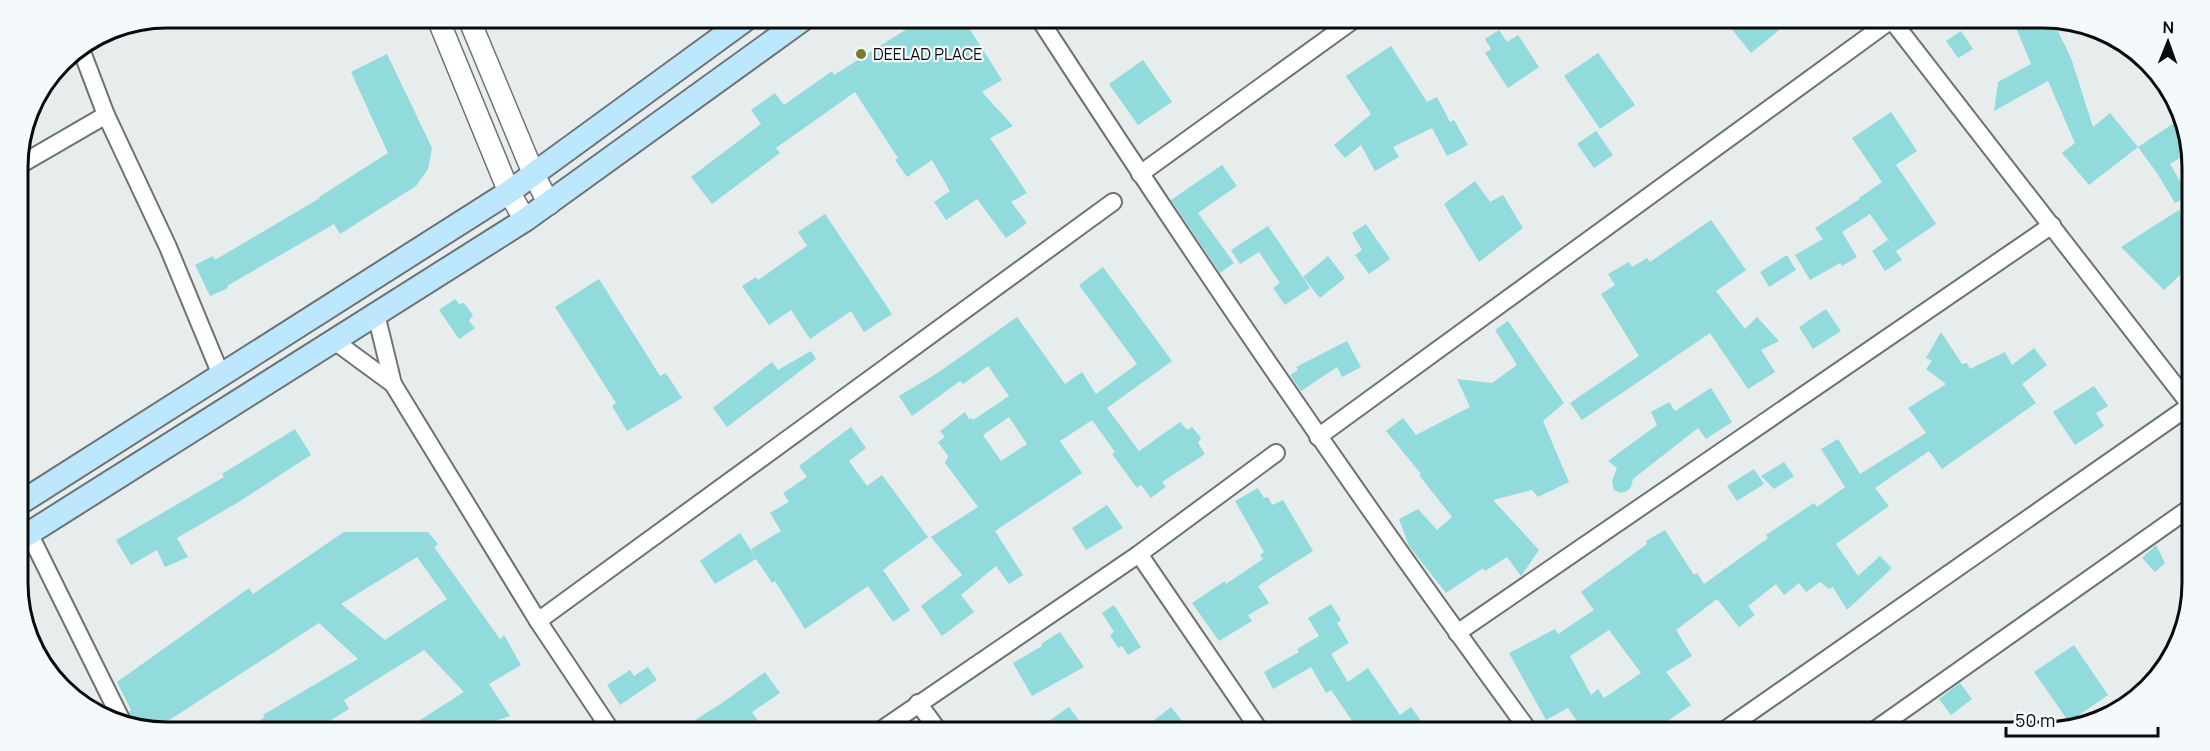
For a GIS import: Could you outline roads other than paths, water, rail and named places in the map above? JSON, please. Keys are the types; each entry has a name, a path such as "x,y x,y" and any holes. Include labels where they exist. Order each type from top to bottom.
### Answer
{"main road":[{"path":"28,498 509,192 733,29"},
{"path":"28,534 525,220 790,29"}],"street":[{"path":"1140,174 1342,28"},
{"path":"1318,437 1880,28"},
{"path":"1898,28 2182,396"},
{"path":"442,29 509,192 525,220"},
{"path":"473,29 534,175 549,204"},
{"path":"1046,29 1140,174 1318,437 1522,722"},
{"path":"84,56 106,115 168,247 221,375"},
{"path":"29,160 106,115"},
{"path":"538,621 1113,202"},
{"path":"1457,633 2052,225"},
{"path":"376,314 393,384 538,621 605,722"},
{"path":"333,340 393,384"},
{"path":"1736,722 2182,408"},
{"path":"891,722 1139,554 1276,453"},
{"path":"1886,722 2182,514"},
{"path":"28,542 118,713"},
{"path":"1139,554 1254,722"},
{"path":"918,703 932,722"}],"place":[{"name":"DEELAD PLACE","path":"861,54"}]}
